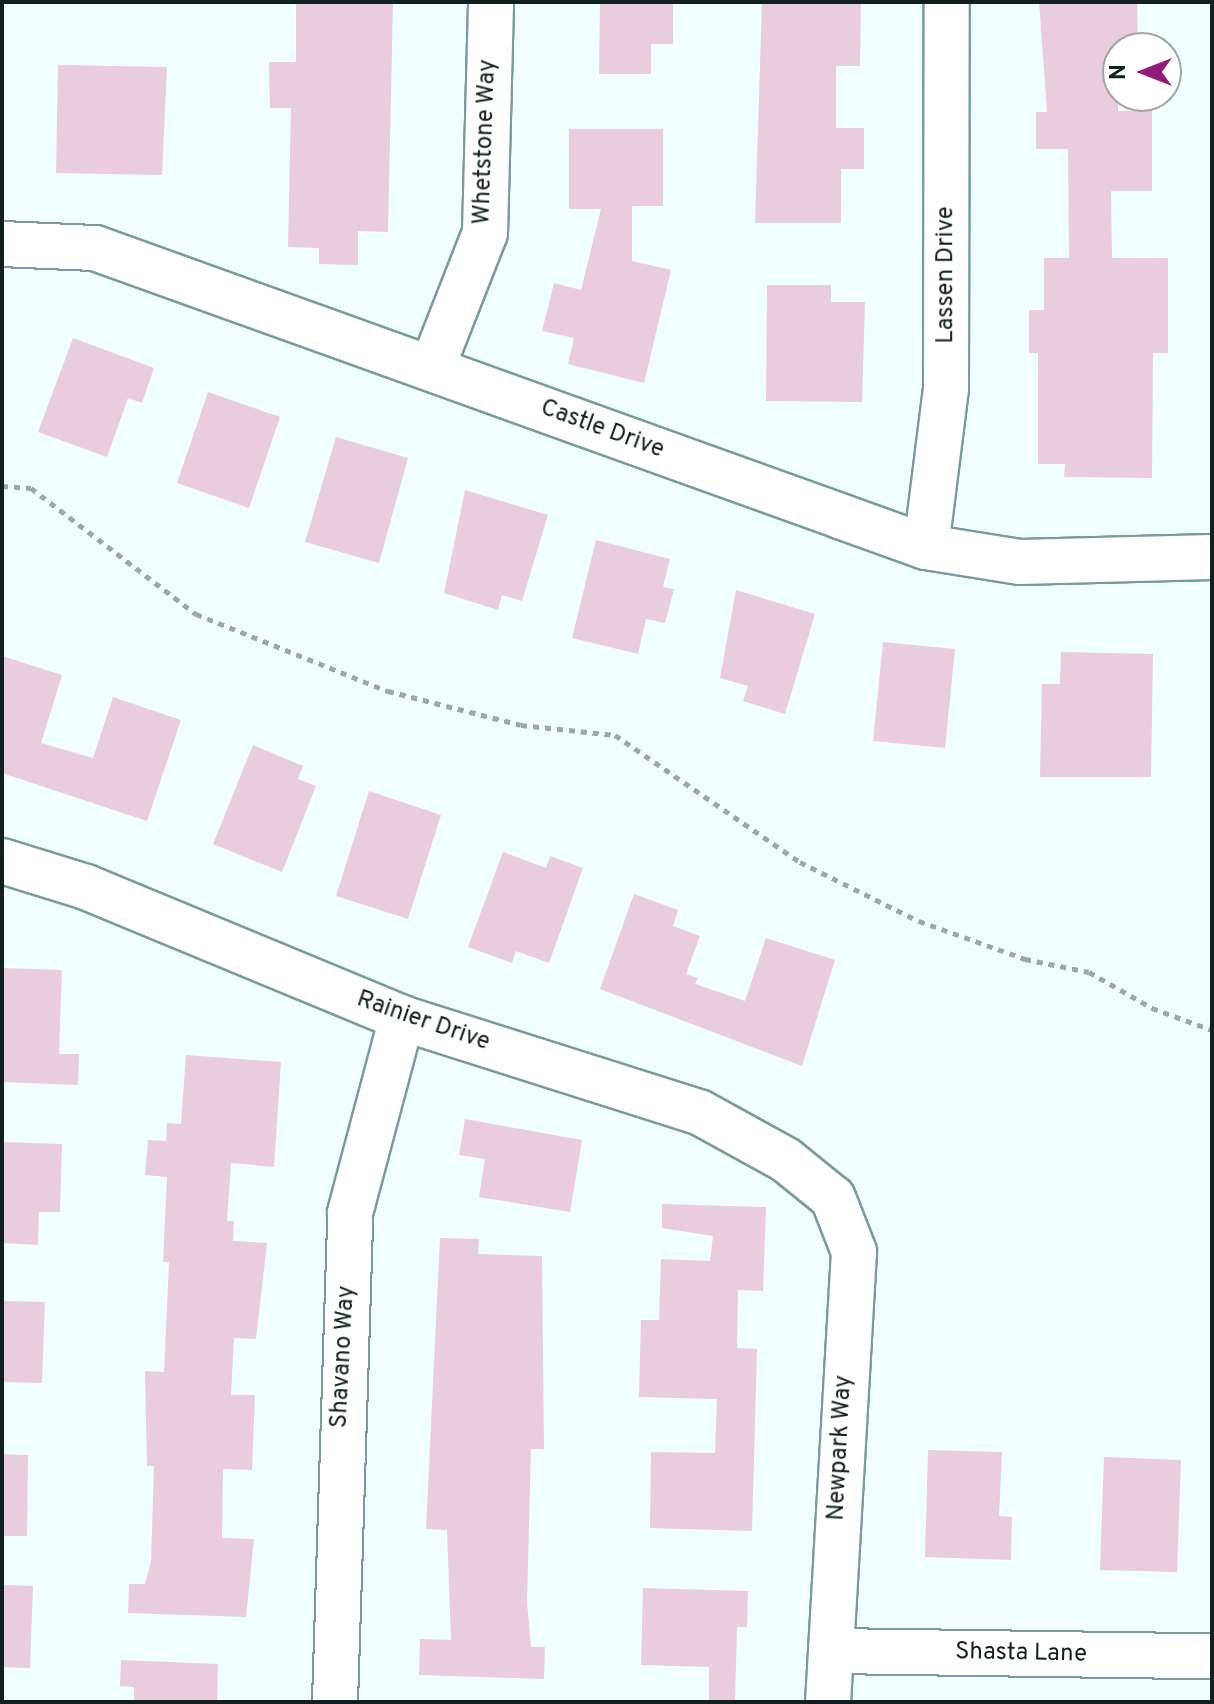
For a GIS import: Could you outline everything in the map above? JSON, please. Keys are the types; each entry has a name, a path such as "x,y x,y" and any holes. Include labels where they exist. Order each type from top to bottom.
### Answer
{"street":[{"name":"Whetstone Way","path":"432,368 485,233 491,2"},
{"name":"Lassen Drive","path":"926,547 946,388 947,2"},
{"name":"Castle Drive","path":"2,244 95,248 926,547 1020,562 1212,557"},
{"name":"Rainier Drive","path":"2,861 86,887 402,1018 699,1112 786,1160 833,1198"},
{"name":"Shavano Way","path":"335,1702 350,1213 402,1018"},
{"name":"Newpark Way","path":"828,1702 854,1252 833,1198"},
{"name":"Shasta Lane","path":"831,1651 1212,1656"}],"path":[{"path":"2,486 31,488 196,614 388,691 521,725 615,735 800,862 919,921 1025,959 1089,972 1152,1008 1212,1030"}],"building":[{"path":"296,2 393,2 388,232 358,231 358,265 319,264 319,248 288,247 291,108 270,108 269,62 296,62"},
{"path":"600,2 673,2 673,44 651,44 651,74 599,74"},
{"path":"762,2 861,2 860,66 836,66 836,128 864,128 864,169 841,169 841,223 755,223"},
{"path":"1039,2 1137,2 1138,32 1102,32 1102,112 1152,112 1152,191 1111,191 1112,258 1168,258 1168,353 1153,353 1152,478 1064,477 1065,464 1038,464 1038,353 1029,353 1029,310 1044,310 1044,258 1069,258 1068,149 1036,149 1036,112 1047,112"},
{"path":"58,65 167,67 162,175 56,173"},
{"path":"569,129 663,129 663,206 632,206 632,261 671,270 644,383 568,364 574,338 542,331 554,283 581,290 601,209 569,209"},
{"path":"767,285 831,285 831,302 865,302 862,402 766,401"},
{"path":"73,338 154,368 142,403 128,398 107,457 38,432"},
{"path":"208,392 280,417 249,508 177,483"},
{"path":"336,437 408,458 379,563 305,542"},
{"path":"465,490 548,515 522,601 502,595 498,610 444,593"},
{"path":"596,540 670,559 663,587 674,589 665,623 646,619 638,654 572,638"},
{"path":"736,590 815,614 785,714 743,701 748,686 720,678"},
{"path":"883,642 955,649 945,748 873,741"},
{"path":"1061,652 1153,654 1151,777 1040,777 1042,684 1060,684"},
{"path":"2,656 62,675 41,743 93,758 113,697 181,720 147,821 2,773"},
{"path":"253,745 303,766 298,779 316,786 282,872 213,844"},
{"path":"369,791 441,815 408,919 336,896"},
{"path":"503,852 546,868 550,856 583,868 549,963 516,951 512,963 468,947"},
{"path":"634,894 678,910 673,926 700,936 686,974 698,978 695,984 745,1001 766,938 835,960 802,1066 600,989"},
{"path":"2,968 62,970 59,1054 79,1054 78,1085 2,1082"},
{"path":"186,1055 281,1062 274,1167 231,1163 227,1221 234,1221 233,1241 267,1243 256,1339 234,1338 231,1395 255,1395 252,1470 223,1469 222,1538 254,1539 246,1617 128,1613 129,1584 145,1584 151,1562 154,1466 147,1466 145,1371 164,1372 169,1262 163,1262 167,1177 145,1175 148,1140 166,1141 167,1123 181,1124"},
{"path":"465,1119 582,1140 570,1212 479,1197 485,1159 459,1155"},
{"path":"2,1142 62,1144 60,1212 39,1212 38,1245 2,1243"},
{"path":"662,1204 766,1207 763,1291 738,1290 737,1348 757,1349 752,1531 650,1528 651,1452 715,1453 717,1399 639,1397 641,1320 659,1320 661,1259 710,1261 713,1236 662,1228"},
{"path":"440,1238 479,1239 478,1254 542,1256 544,1449 531,1449 527,1602 531,1647 545,1647 544,1679 419,1675 420,1639 451,1640 447,1530 426,1529"},
{"path":"2,1301 45,1302 42,1383 2,1382"},
{"path":"928,1450 1002,1452 999,1516 1012,1517 1011,1560 925,1557"},
{"path":"2,1454 28,1455 27,1536 2,1536"},
{"path":"1104,1457 1181,1460 1177,1572 1100,1570"},
{"path":"2,1585 33,1586 30,1668 2,1667"},
{"path":"643,1588 748,1591 747,1627 737,1627 735,1702 709,1702 709,1667 641,1665"},
{"path":"121,1660 218,1664 217,1702 134,1702 134,1687 120,1686"}]}
